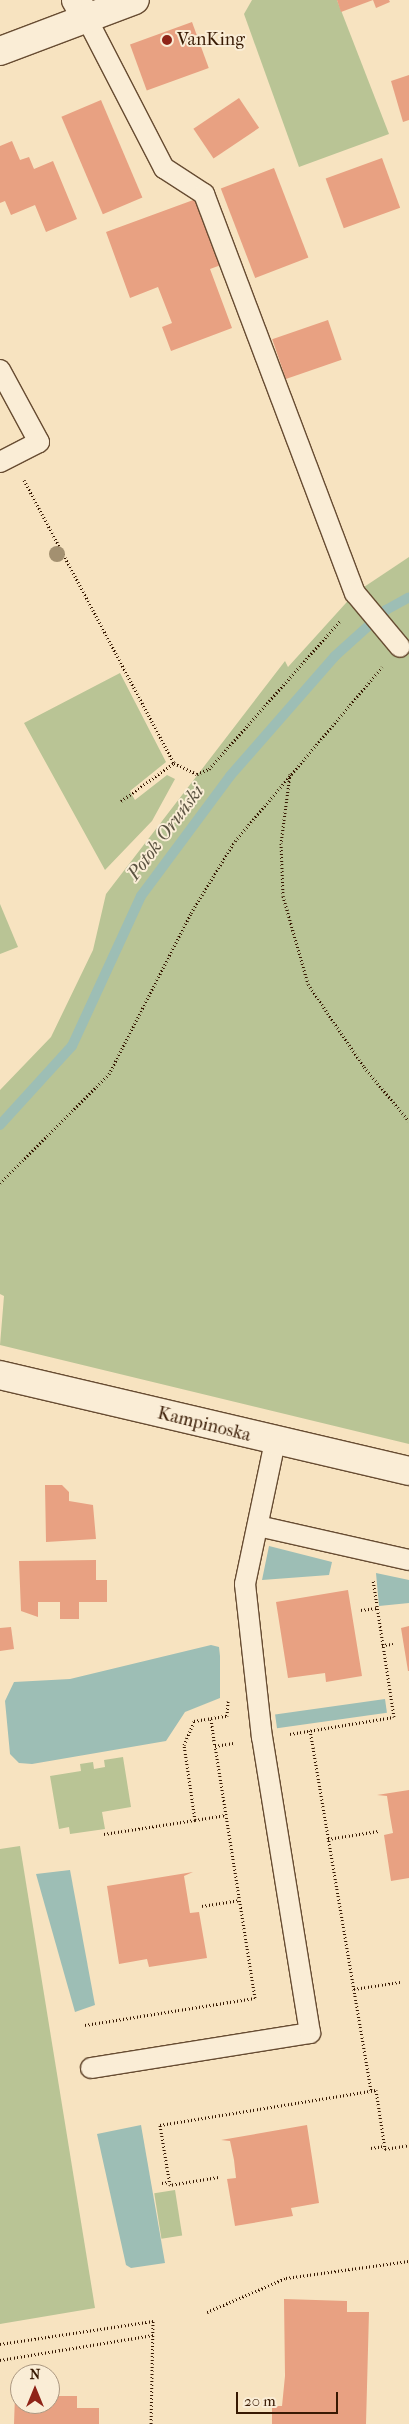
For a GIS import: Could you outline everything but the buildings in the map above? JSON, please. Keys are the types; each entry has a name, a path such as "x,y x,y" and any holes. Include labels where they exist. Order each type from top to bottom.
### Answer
{"street":[{"path":"0,51 81,9 135,0"},
{"name":"Kampinoska","path":"0,1375 275,1442 409,1471"}],"lane":[{"path":"81,9 164,168 204,194 362,604 400,647"},
{"path":"0,370 38,442 6,459"},
{"path":"92,2068 310,2033 262,1738 245,1584 275,1442"},
{"path":"258,1526 409,1560"}],"path":[{"path":"6,459 174,764 197,774 209,769 322,638 362,604"},
{"path":"0,1183 109,1074 196,905 235,841 290,773 400,647"},
{"path":"121,801 174,764"},
{"path":"290,773 280,843 283,896 308,984 364,1067 409,1121"},
{"path":"361,1610 377,1608"},
{"path":"382,1645 393,1644"},
{"path":"211,1719 215,1746"},
{"path":"194,1721 184,1745 195,1820"},
{"path":"310,1730 371,2091"},
{"path":"104,1834 225,1815"},
{"path":"328,1839 378,1831"},
{"path":"202,1906 239,1900"},
{"path":"354,1989 400,1982"},
{"path":"169,2182 160,2125 376,2090 385,2146"},
{"path":"371,2148 409,2146"},
{"path":"162,2183 218,2177"},
{"path":"207,2312 286,2278 409,2260"},
{"path":"0,2344 153,2321 151,2424"},
{"path":"0,2360 153,2336"}],"green space":[{"path":"252,0 337,0 389,134 299,167 244,14"},
{"path":"409,557 409,1444 0,1345 4,1296 0,1294 0,1090 51,1037 93,950 106,894 285,661 288,667 355,593"},
{"path":"120,673 166,762 130,791 132,795 135,800 167,775 175,779 152,821 105,870 24,723"},
{"path":"0,904 18,947 0,954"},
{"path":"123,1757 131,1807 102,1812 105,1829 70,1834 69,1827 59,1829 50,1776 81,1771 80,1764 93,1762 94,1769 105,1767 104,1760"},
{"path":"20,1846 95,2308 0,2324 0,1849"},
{"path":"175,2190 182,2235 161,2239 154,2193"}],"water":[{"path":"269,1546 332,1562 329,1575 262,1580"},
{"path":"376,1573 409,1580 409,1603 379,1606"},
{"path":"211,1645 219,1647 220,1698 185,1712 166,1741 32,1764 19,1763 10,1754 5,1701 14,1682 70,1679"},
{"path":"385,1699 387,1713 277,1728 275,1714"},
{"path":"70,1870 95,2005 75,2012 36,1874"},
{"path":"141,2125 165,2263 131,2268 126,2265 97,2134"}],"waterway":[{"name":"Potok Oruński","path":"0,1125 72,1046 141,896 230,776 335,656 386,610 409,597"}],"place":[{"name":"VanKing","path":"167,40"}]}
